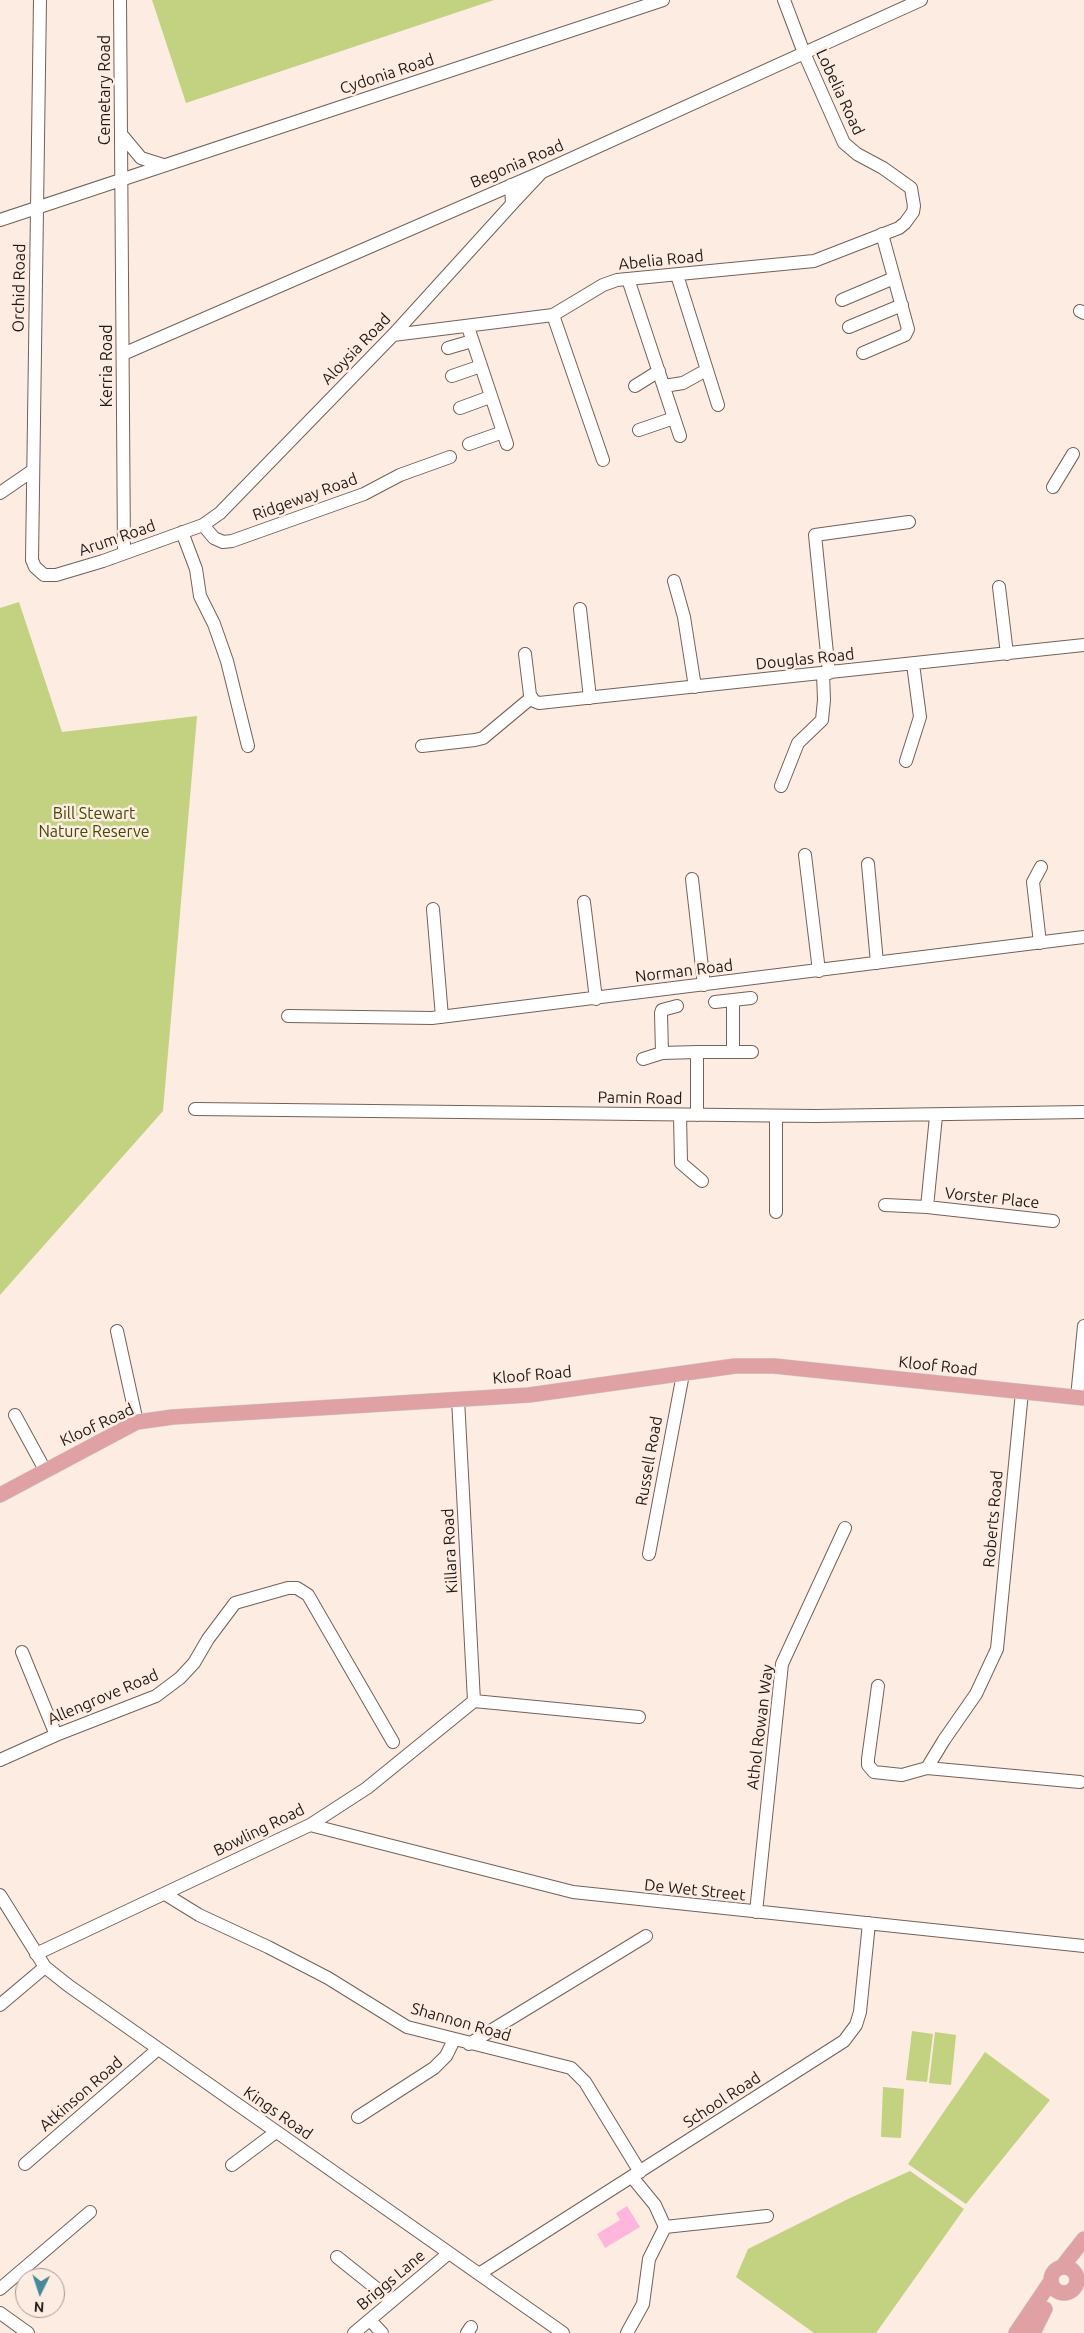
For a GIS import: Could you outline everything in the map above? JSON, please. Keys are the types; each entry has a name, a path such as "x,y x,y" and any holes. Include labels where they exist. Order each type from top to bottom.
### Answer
{"main road":[{"name":"Kloof Road","path":"0,1496 137,1422 173,1417 529,1395 735,1366 774,1366 1080,1398"},
{"path":"1033,2333 1054,2286 1054,2271 1062,2266 1084,2239"},
{"path":"1054,2286 1070,2292 1076,2286 1081,2272 1062,2266"},
{"path":"1016,2333 1054,2286"}],"street":[{"name":"Orchid Road","path":"40,0 32,470 32,560 40,573"},
{"name":"Cemetary Road","path":"120,0 123,179"},
{"name":"Cydonia Road","path":"0,220 662,0"},
{"name":"Lobelia Road","path":"784,0 804,54 844,143 857,154 883,168 911,188 914,206 910,218 905,223"},
{"name":"Begonia Road","path":"124,354 542,172 922,0"},
{"path":"121,134 141,158 163,165"},
{"name":"Aloysia Road","path":"203,525 220,513 393,335 542,172"},
{"name":"Kerria Road","path":"123,179 124,552"},
{"path":"511,185 512,204"},
{"name":"Abelia Road","path":"393,335 554,315 603,284 628,279 814,261 905,223"},
{"path":"863,353 905,335 908,328 882,234"},
{"path":"677,275 718,405"},
{"path":"842,300 894,278"},
{"path":"628,279 680,436"},
{"path":"849,327 902,305"},
{"path":"554,315 603,460"},
{"path":"468,327 504,438 469,444"},
{"path":"448,348 472,341"},
{"path":"452,376 481,366"},
{"path":"635,386 659,371"},
{"path":"664,386 683,384 701,373"},
{"path":"460,408 490,397"},
{"path":"639,430 674,418"},
{"path":"1053,487 1075,454"},
{"name":"Ridgeway Road","path":"203,525 214,538 223,542 232,541 364,494 400,475 450,457"},
{"path":"0,493 32,470"},
{"path":"781,786 798,743 822,720 826,673 815,535 908,522"},
{"name":"Arum Road","path":"40,573 56,575 203,525"},
{"path":"182,532 196,569 200,596 214,624 227,661 248,746"},
{"path":"674,581 684,617 695,687"},
{"path":"999,587 1007,654"},
{"path":"580,609 590,698"},
{"name":"Douglas Road","path":"531,698 540,703 1084,645"},
{"path":"422,746 483,738 531,698 525,654"},
{"path":"906,762 920,717 913,664"},
{"path":"805,855 819,971"},
{"path":"868,864 877,963"},
{"path":"1040,943 1033,882 1041,867"},
{"path":"692,879 704,985"},
{"path":"584,902 596,998"},
{"path":"433,909 442,1017"},
{"name":"Norman Road","path":"288,1016 442,1017 1084,937"},
{"path":"715,1002 751,998"},
{"path":"733,1000 733,1052"},
{"path":"662,1053 661,1013 662,1010 677,1006"},
{"path":"697,1052 697,1115"},
{"path":"644,1059 662,1053 752,1052"},
{"name":"Pamin Road","path":"195,1108 776,1116 936,1116 1084,1112"},
{"path":"680,1115 681,1163 702,1182"},
{"path":"776,1116 776,1212"},
{"name":"Vorster Place","path":"927,1208 936,1116"},
{"name":"Vorster Place","path":"885,1205 1053,1221"},
{"path":"1080,1398 1084,1326"},
{"path":"117,1330 137,1422"},
{"name":"Russell Road","path":"649,1554 683,1374"},
{"name":"Roberts Road","path":"927,1768 976,1694 997,1649 1022,1392"},
{"name":"Killara Road","path":"458,1399 474,1700"},
{"path":"15,1415 45,1470"},
{"name":"Athol Rowan Way","path":"756,1912 782,1664 845,1528"},
{"name":"Allengrove Road","path":"0,1760 56,1735 156,1696 180,1678 194,1663 208,1639 235,1603 288,1588 297,1588 308,1595 393,1742"},
{"path":"22,1652 56,1735"},
{"path":"878,1686 868,1759 870,1769 874,1772 894,1775 927,1768 1080,1782"},
{"path":"474,1700 639,1717"},
{"name":"Bowling Road","path":"36,1954 310,1825 367,1788 474,1700"},
{"name":"De Wet Street","path":"310,1825 573,1892 1084,1946"},
{"name":"Shannon Road","path":"165,1894 328,1978 408,2026 454,2040 541,2060 576,2071 590,2089 655,2205 665,2227"},
{"name":"Kings Road","path":"0,1895 45,1967 158,2049 563,2333"},
{"name":"School Road","path":"479,2274 849,2036 856,2025 860,2012 869,1923"},
{"path":"469,2044 646,1936"},
{"path":"0,2005 45,1967"},
{"path":"358,2117 434,2068 446,2056 454,2040"},
{"name":"Atkinson Road","path":"25,2164 158,2049"},
{"path":"232,2165 276,2132"},
{"path":"0,2289 90,2212"},
{"path":"627,2333 643,2304 649,2259 665,2227 767,2216"},
{"name":"School Road","path":"495,2285 502,2267 514,2252"},
{"name":"Briggs Lane","path":"354,2333 449,2253"},
{"path":"337,2257 392,2301"},
{"path":"0,2313 28,2333"},
{"path":"370,2320 382,2333"}],"green space":[{"path":"152,0 494,0 186,103"},
{"name":"Bill Stewart Nature Reserve","path":"19,602 62,732 197,716 163,1111 0,1295 0,608"},
{"path":"912,2031 933,2034 927,2082 906,2080"},
{"path":"935,2032 956,2035 951,2085 929,2083"},
{"path":"985,2052 1050,2100 966,2204 908,2164"},
{"path":"883,2087 904,2089 901,2138 881,2137"},
{"path":"910,2171 964,2209 876,2333 814,2333 736,2277 748,2249 848,2199"}],"shaded area":[{"path":"627,2206 640,2227 605,2248 597,2234 620,2220 616,2213"}]}
